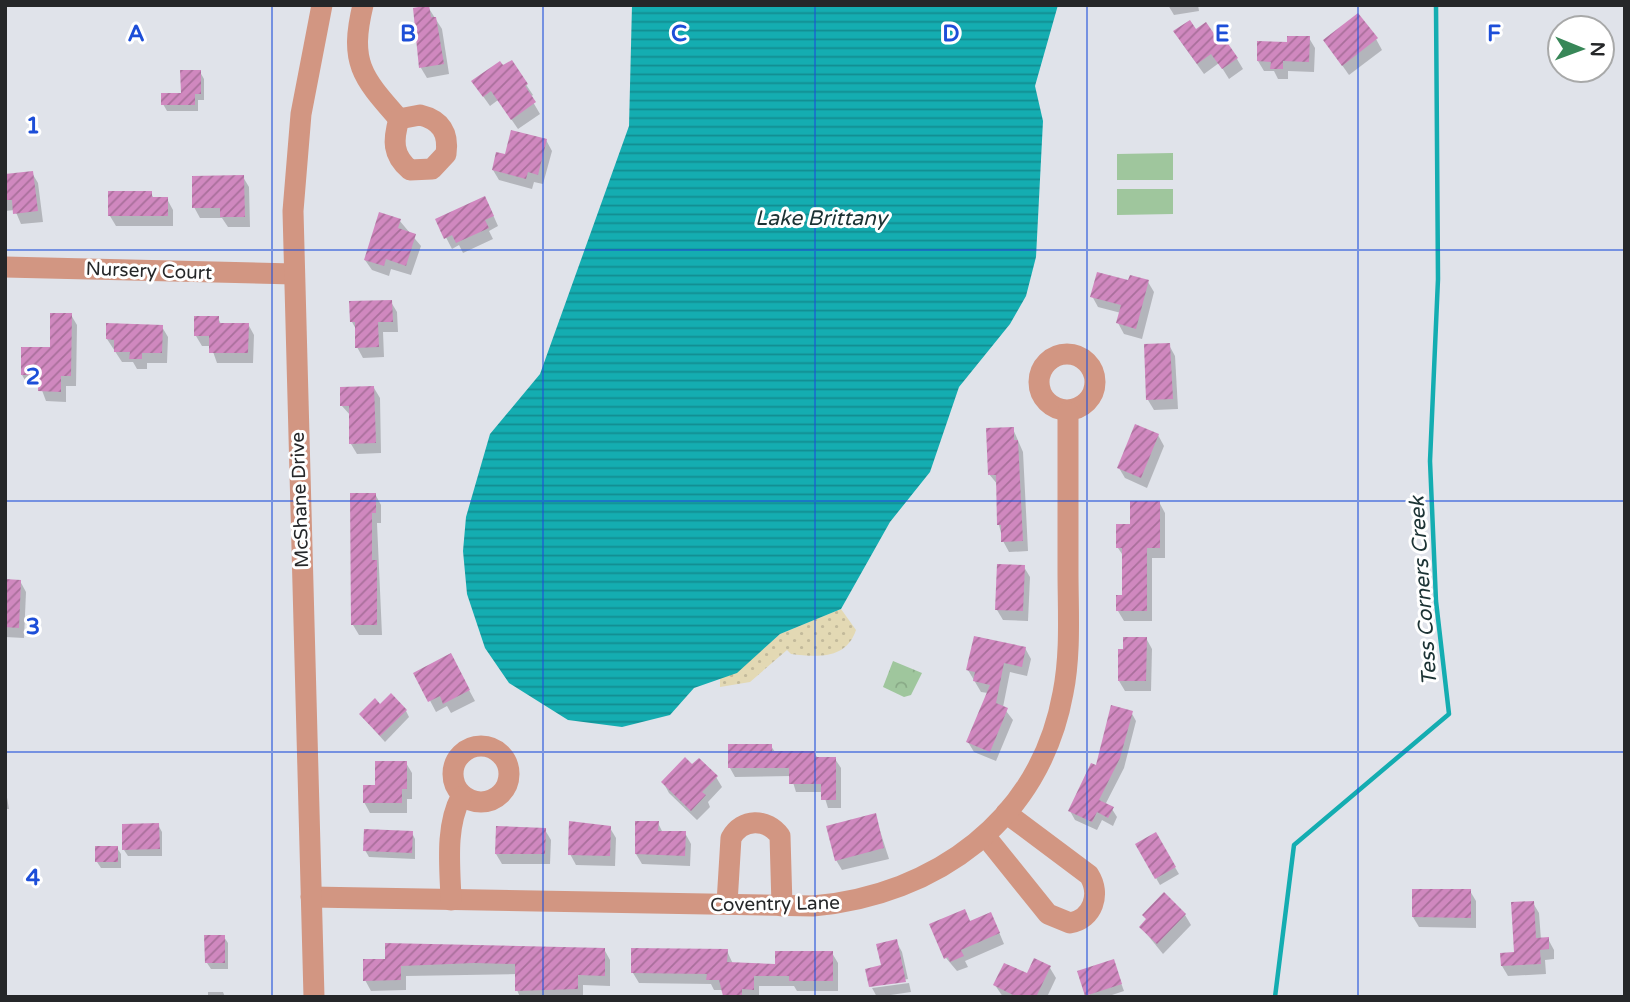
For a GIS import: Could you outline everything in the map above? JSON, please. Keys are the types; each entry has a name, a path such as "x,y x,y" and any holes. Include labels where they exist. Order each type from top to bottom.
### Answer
{"street":[{"name":"McShane Drive","path":"314,997 293,275 297,149 306,81 322,5"},
{"path":"363,5 356,43 360,71 399,119"},
{"name":"Nursery Court","path":"5,267 293,275"},
{"name":"Coventry Lane","path":"311,897 782,905 838,903 888,892 932,873 986,837 1037,769 1048,745 1064,691 1068,620 1069,412"},
{"path":"450,900 451,835 456,807 461,797"},
{"path":"986,837 1048,914 1070,923 1085,916 1094,900 1093,882 1089,875 1006,813"},
{"path":"727,903 731,838 745,823 756,822 766,824 780,836 782,905"}],"green space":[{"path":"1173,153 1173,180 1117,180 1117,154"},
{"path":"1117,189 1173,189 1173,214 1117,215"},
{"path":"893,661 922,673 911,695 904,697 883,687"}],"sand":[{"path":"841,609 856,630 851,640 838,652 811,656 791,654 787,650 750,682 720,687 720,678 737,672 780,634"}],"water":[{"name":"Lake Brittany","path":"632,5 1058,5 1035,86 1043,121 1036,257 1026,296 1010,324 959,387 930,472 890,522 841,609 780,634 737,673 694,688 670,715 622,727 568,720 509,683 485,648 467,594 463,551 466,517 490,434 540,374 629,126"}],"building":[{"path":"429,5 431,17 436,17 444,64 419,68 413,8"},
{"path":"1358,13 1378,38 1342,66 1323,40"},
{"path":"1190,20 1196,29 1206,22 1217,38 1222,35 1238,58 1222,69 1211,54 1197,64 1173,31"},
{"path":"1287,36 1310,36 1309,62 1283,61 1283,69 1270,69 1271,62 1257,61 1257,41 1287,42"},
{"path":"512,60 536,102 511,120 491,91 483,97 471,81 500,61 503,65"},
{"path":"180,70 201,70 201,94 195,94 195,105 161,105 161,93 181,93"},
{"path":"511,130 547,139 538,175 528,172 526,179 492,170 496,152 505,154"},
{"path":"33,171 38,211 13,214 12,200 5,200 5,174"},
{"path":"244,175 245,217 220,217 220,208 192,208 192,176"},
{"path":"108,191 152,191 152,197 168,197 168,216 108,216"},
{"path":"485,196 494,216 485,220 489,228 456,243 452,235 444,239 435,219"},
{"path":"379,212 401,219 398,228 416,234 406,266 386,259 384,266 364,260"},
{"path":"1097,272 1128,280 1130,275 1149,280 1136,329 1116,323 1121,305 1090,297"},
{"path":"392,300 393,322 378,322 379,347 355,348 355,322 350,322 349,301"},
{"path":"50,313 72,313 71,376 61,376 61,392 38,391 38,375 21,375 21,347 50,347"},
{"path":"194,316 219,316 219,323 249,323 248,353 209,353 209,336 194,336"},
{"path":"106,323 163,325 162,353 142,353 142,359 129,359 130,352 114,352 114,340 106,339"},
{"path":"1170,343 1173,399 1146,400 1144,344"},
{"path":"374,386 376,443 349,444 349,406 340,406 340,387"},
{"path":"1135,424 1159,434 1141,478 1117,468"},
{"path":"1014,427 1014,440 1018,440 1023,541 1001,542 1001,525 997,525 996,475 988,475 986,428"},
{"path":"350,493 376,493 376,513 372,513 372,560 377,560 377,625 351,625"},
{"path":"1130,501 1160,501 1160,548 1147,548 1147,611 1116,611 1116,595 1122,595 1122,548 1116,548 1116,524 1130,524"},
{"path":"997,564 1025,565 1023,611 995,610"},
{"path":"5,579 21,580 19,628 5,627"},
{"path":"974,636 1026,647 1022,667 1004,663 996,703 1008,708 990,752 966,742 990,685 973,681 975,672 966,670"},
{"path":"1123,637 1147,637 1146,681 1118,681 1118,649 1123,649"},
{"path":"451,653 470,690 443,704 440,696 428,702 413,673"},
{"path":"391,693 407,710 380,736 359,714 375,698 380,704"},
{"path":"1111,705 1133,711 1120,758 1099,800 1114,807 1108,818 1097,812 1092,822 1068,811 1091,763 1096,765"},
{"path":"728,744 772,744 772,751 815,751 815,757 836,757 836,800 821,800 821,784 789,784 789,768 728,768"},
{"path":"685,757 692,764 699,758 718,776 702,792 706,795 691,811 661,782"},
{"path":"375,761 407,761 407,789 402,789 402,803 363,803 363,785 375,785"},
{"path":"876,813 884,848 835,861 826,826"},
{"path":"569,821 611,826 610,856 568,855"},
{"path":"635,821 659,821 658,831 686,831 685,856 635,854"},
{"path":"159,823 160,849 122,850 122,824"},
{"path":"496,826 546,828 545,854 495,854"},
{"path":"364,829 413,831 412,853 363,851"},
{"path":"1156,832 1176,867 1155,879 1135,844"},
{"path":"95,846 118,846 118,862 95,862"},
{"path":"1412,889 1471,889 1471,918 1412,917"},
{"path":"1164,892 1186,914 1157,944 1139,927 1146,919 1142,915"},
{"path":"1534,901 1536,938 1549,937 1549,949 1540,950 1541,964 1501,966 1500,953 1514,952 1511,902"},
{"path":"965,909 970,921 991,912 1000,933 961,950 964,956 950,962 948,957 944,959 929,924"},
{"path":"204,935 225,935 225,963 205,963"},
{"path":"897,939 906,982 869,987 865,969 881,965 876,944"},
{"path":"385,943 605,948 605,976 578,975 578,989 515,991 515,964 474,963 401,966 401,980 363,981 363,959 385,959"},
{"path":"631,948 728,949 727,962 775,964 775,951 833,951 833,981 789,981 789,976 754,976 754,990 742,989 742,997 723,996 719,980 706,980 707,974 631,973"},
{"path":"1034,958 1051,966 1036,997 1017,997 993,985 1004,963 1027,973"},
{"path":"1114,959 1122,984 1085,996 1077,971"}],"waterway":[{"name":"Tess Corners Creek","path":"1275,997 1294,845 1449,714 1436,601 1430,461 1438,279 1436,5"}]}
